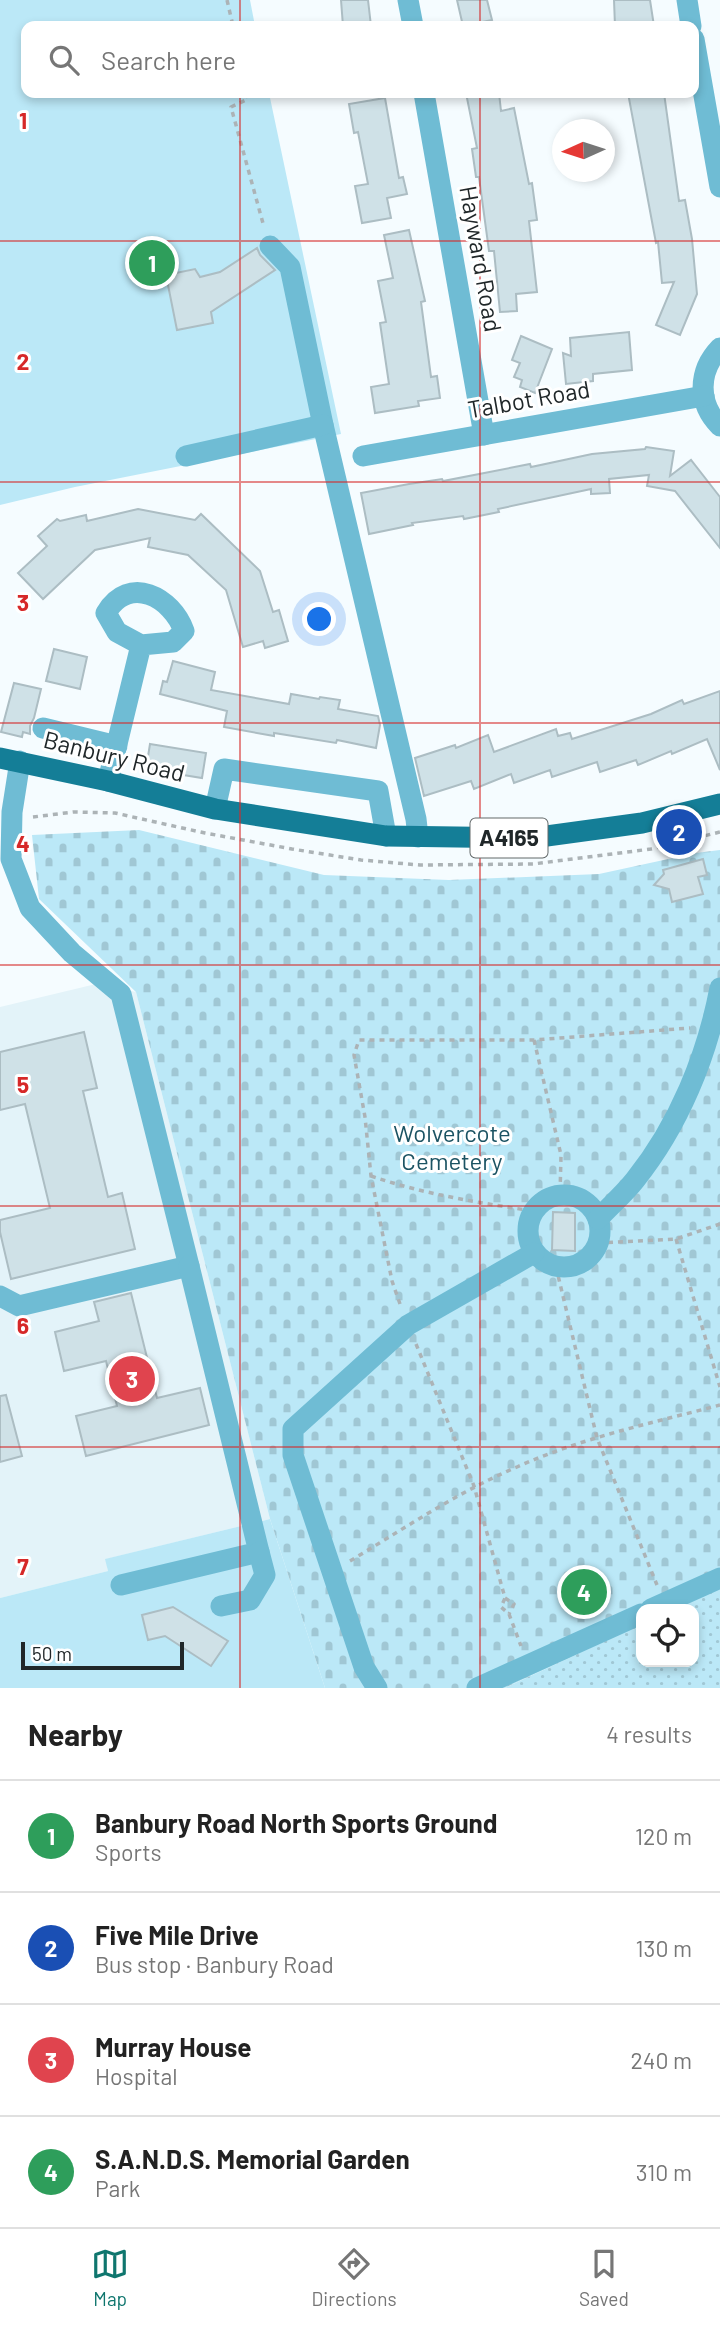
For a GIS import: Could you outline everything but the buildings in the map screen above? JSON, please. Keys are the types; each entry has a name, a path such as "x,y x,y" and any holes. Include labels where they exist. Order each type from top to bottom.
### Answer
{"main road":[{"name":"Banbury Road","path":"10,759 215,809 386,836 532,838 642,823 720,804"}],"street":[{"path":"408,0 412,21"},
{"path":"687,0 690,21"},
{"path":"699,67 720,187"},
{"name":"Hayward Road","path":"425,98 484,435"},
{"path":"270,246 290,267 323,425 413,805 418,837"},
{"path":"720,348 711,357 704,373 704,396 710,413 720,426"},
{"name":"Talbot Road","path":"363,456 704,396"},
{"path":"186,456 323,425"},
{"path":"108,781 141,645"},
{"path":"43,728 117,746"},
{"path":"10,759 12,812 6,860 30,908 72,953 121,994 189,1266 265,1575 250,1600 221,1605"},
{"path":"215,809 224,769 378,791 386,836"},
{"path":"598,1219 636,1180 666,1134 693,1082 713,1026 720,988"},
{"path":"561,1195 575,1197 586,1203 598,1219 600,1232 592,1254 582,1263 571,1267 556,1267 544,1262 528,1241 527,1228 533,1211 545,1200 561,1195"},
{"path":"377,1688 364,1668 293,1455 293,1429 408,1325 534,1252"},
{"path":"0,1296 19,1306 189,1266"},
{"path":"121,1585 259,1552"},
{"path":"662,1604 720,1578"},
{"path":"477,1688 636,1616"}],"path":[{"path":"227,0 232,21"},
{"path":"248,98 231,107 270,246"},
{"path":"33,817 73,812"},
{"path":"527,1665 509,1614 501,1607 505,1598 474,1486 392,1281 371,1176 365,1117 354,1055 359,1040 534,1040 713,1026"},
{"path":"534,1040 561,1154 561,1195"},
{"path":"371,1176 392,1183 533,1211"},
{"path":"598,1243 676,1239 720,1224"},
{"path":"676,1239 720,1387"},
{"path":"556,1267 597,1438 657,1604"},
{"path":"333,1571 474,1486 519,1465 597,1438 720,1405"},
{"path":"505,1598 514,1604 509,1614"}],"shaded area":[{"path":"96,984 136,992 270,1519 106,1559 108,1571 0,1598 0,1007"}],"green space":[{"path":"0,0 250,0 254,21 21,21 21,98 270,98 341,434 75,487 0,505"},
{"name":"Wolvercote Cemetery","path":"139,830 324,875 449,880 599,874 720,850 720,1588 660,1604 636,1604 636,1626 505,1688 325,1688 270,1519 136,992 39,899 32,835"},
{"path":"270,1519 325,1688 0,1688 0,1598 108,1571 105,1559"},
{"path":"720,1588 720,1688 505,1688 636,1626 636,1667 699,1667 699,1604 685,1604"}],"place":[{"name":"Banbury Road North Sports Ground","path":"152,263"},
{"name":"Five Mile Drive","path":"679,832"},
{"name":"Murray House","path":"132,1379"},
{"name":"S.A.N.D.S. Memorial Garden","path":"584,1592"}]}
